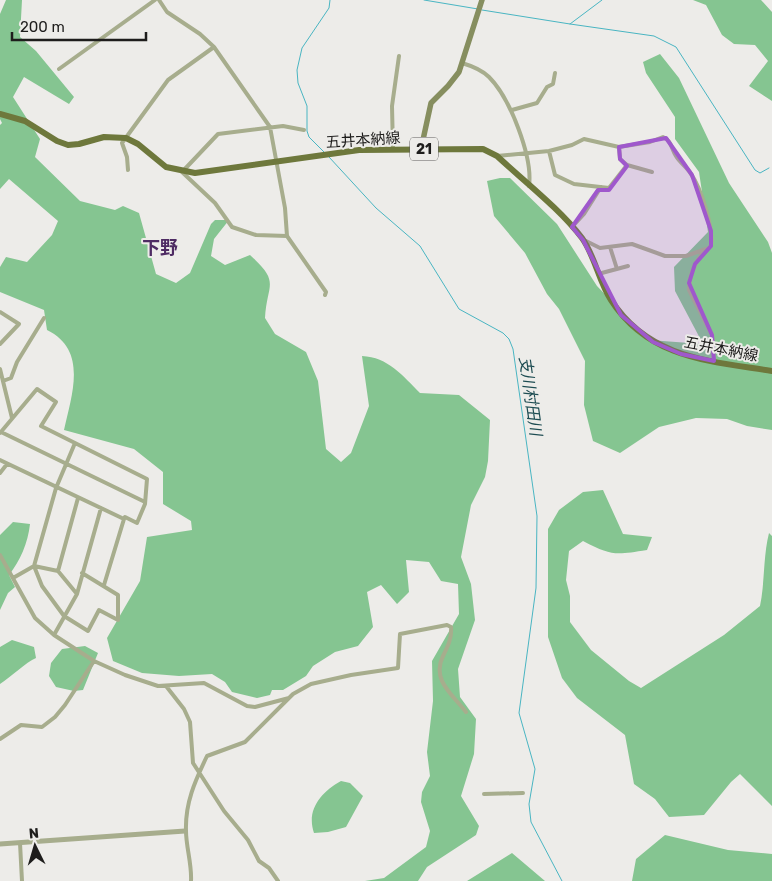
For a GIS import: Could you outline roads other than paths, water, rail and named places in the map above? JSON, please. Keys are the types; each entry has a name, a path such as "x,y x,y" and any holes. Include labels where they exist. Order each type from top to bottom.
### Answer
{"main road":[{"path":"421,149 431,102 448,86 462,63 482,0"},
{"path":"0,114 25,121 57,141 68,145 80,144 104,137 126,138"},
{"name":"五井本納線","path":"126,138 138,144 159,163 182,172 202,172 345,152 478,148 497,156 572,227 583,240 610,298 621,315 647,338 671,351 772,371"}],"street":[{"path":"58,69 155,0"},
{"path":"159,0 167,12 200,34 214,47 270,127 285,208 287,236 326,292 325,296"},
{"path":"128,170 127,158 122,143 168,80 214,47"},
{"path":"393,150 392,106 399,56"},
{"path":"462,63 490,78 512,110 526,153 530,178 529,186"},
{"path":"512,110 537,103 547,87 553,84 555,73"},
{"path":"287,236 256,235 232,227 215,203 182,172 218,134 290,126 304,130"},
{"path":"497,156 549,150 572,145 584,139 619,147 650,142 660,138 669,140 675,156 692,175 704,202 712,237 711,246 686,256 665,256 632,244 600,248 583,240"},
{"path":"619,147 620,159 626,165 652,172"},
{"path":"549,150 555,174 574,184 609,188 626,165"},
{"path":"572,227 584,214 602,187"},
{"path":"610,247 616,269"},
{"path":"706,249 694,264 689,290 712,335 714,361"},
{"path":"598,274 628,266"},
{"path":"0,312 19,324 0,344"},
{"path":"3,381 11,378 17,362 44,318"},
{"path":"0,369 12,418"},
{"path":"0,460 124,519 125,517 137,522 145,502 147,479 41,426 56,402 36,390 1,433 145,502"},
{"path":"75,444 56,488 34,566 42,586 64,616 88,631 99,610 118,620 118,595 82,573"},
{"path":"0,473 7,464"},
{"path":"58,571 78,498"},
{"path":"54,635 77,594 101,508"},
{"path":"104,585 124,519"},
{"path":"0,555 35,618 54,635 94,661 125,675 166,686 204,682 247,706 255,707 289,698"},
{"path":"13,578 34,566 58,571 77,594"},
{"path":"191,881 185,831 189,797 207,756 245,742 289,698 311,684 351,675 398,668 400,634 447,625 451,627 452,634 438,670 442,682 466,712"},
{"path":"0,739 22,725 42,727 55,717 94,661"},
{"path":"166,686 184,709 190,722 193,762 224,811 248,840 259,861 269,868 278,881"},
{"path":"484,794 523,793"},
{"path":"0,844 185,831"},
{"path":"20,843 22,881"}],"waterway":[{"name":"支川村田川","path":"325,153 309,137 307,131 307,106 298,83 297,70 302,48 329,8 330,0"},
{"path":"424,0 478,9"},
{"path":"482,10 570,24 602,0"},
{"path":"570,24 654,36 676,47 755,170 760,173 769,168"},
{"name":"支川村田川","path":"329,157 376,208 420,246 459,309 503,333 509,339 513,349 537,516 536,588 519,713 535,769 529,804 531,822 562,881"}],"district":[{"name":"下野","path":"160,248"}]}
